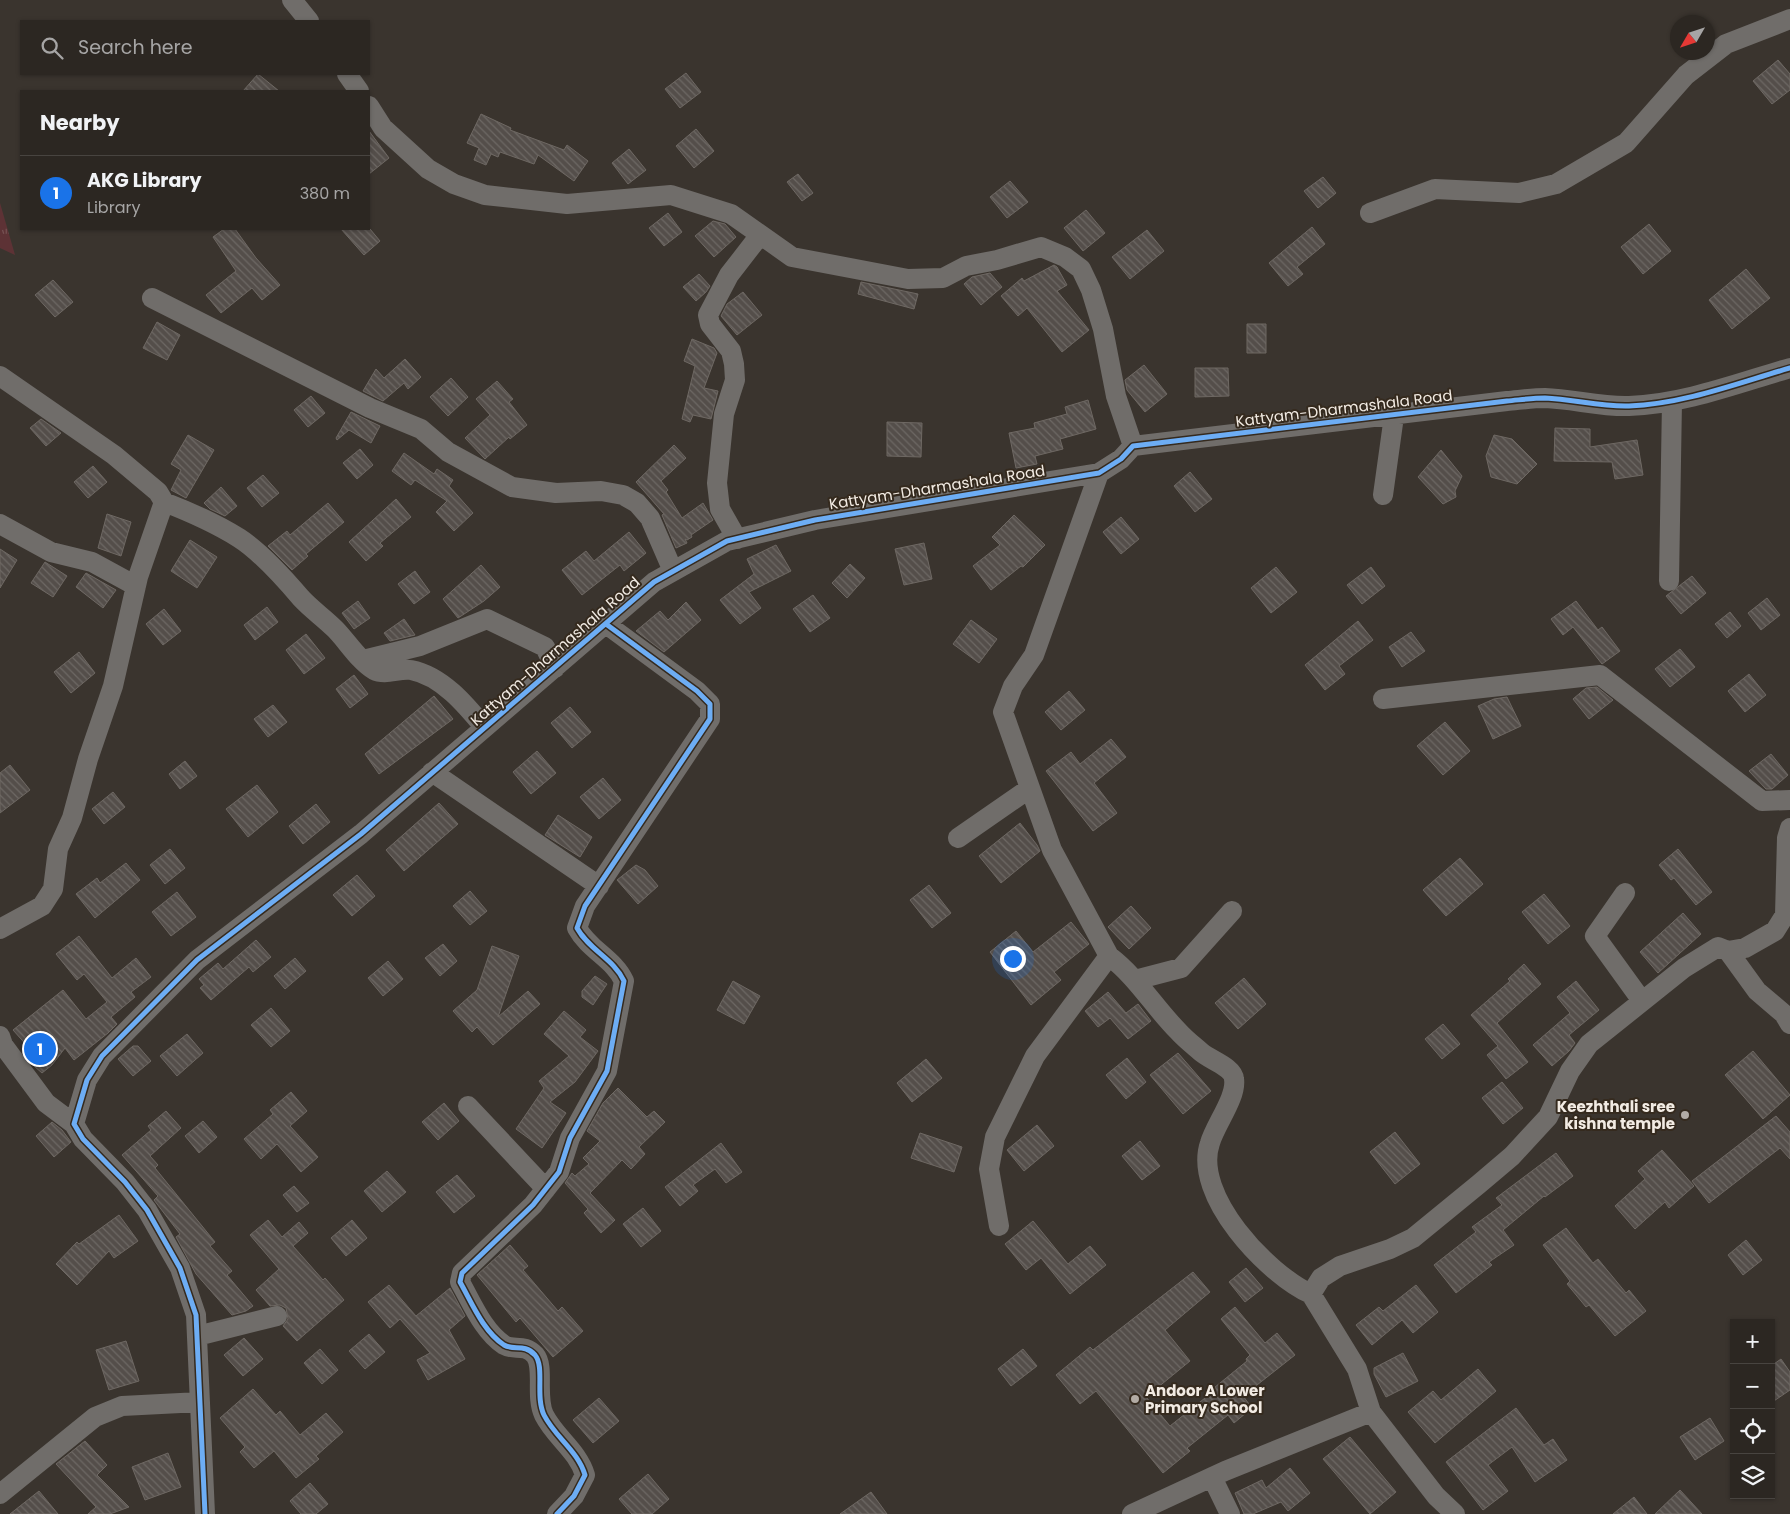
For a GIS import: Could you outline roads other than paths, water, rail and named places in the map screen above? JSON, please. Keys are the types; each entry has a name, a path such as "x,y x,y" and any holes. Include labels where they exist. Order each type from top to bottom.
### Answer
{"street":[{"path":"292,0 308,20"},
{"path":"1370,212 1435,189 1519,193 1556,184 1626,143 1686,75 1726,44 1790,19"},
{"path":"348,75 358,90"},
{"path":"370,108 383,128 428,169 454,184 485,195 567,204 671,195 731,214 792,257 908,279 943,278 966,266 997,260 1041,247 1065,257 1081,269 1091,290 1103,329 1116,396 1133,446"},
{"path":"737,539 720,509 717,483 724,414 735,380 734,364 731,350 710,324 708,315 730,275 760,235"},
{"path":"152,298 370,408 421,429 448,452 512,487 556,493 601,491 623,495 637,504 650,518 673,571"},
{"name":"Kattyam-Dharmashala Road","path":"74,1124 87,1080 102,1056 197,960 354,840 654,582 727,541 815,520 1099,473 1121,459 1133,446 1507,401 1545,398 1580,403 1629,406 1672,400 1790,368"},
{"path":"0,376 114,455 158,492 164,502 199,516 240,539 291,584 302,598 343,636 374,670 385,672 412,670 436,681 464,703 484,727"},
{"path":"1669,581 1672,400"},
{"path":"1383,495 1394,416"},
{"path":"1099,473 1034,655 1013,686 1004,712 1052,850 1109,956 1124,967 1178,1031 1211,1060 1228,1067 1235,1079 1233,1093 1209,1143 1206,1161 1210,1183 1242,1238 1267,1264 1294,1286 1311,1294 1356,1369 1371,1412 1436,1496 1455,1514"},
{"path":"0,930 42,906 53,889 58,849 72,818 88,759 113,686 136,586 164,502"},
{"path":"0,524 51,552 92,562 136,586"},
{"path":"363,660 420,646 488,619 545,647 554,668"},
{"path":"557,1514 574,1496 585,1475 582,1464 544,1415 538,1398 540,1364 535,1355 524,1347 506,1347 492,1336 460,1282 462,1273 533,1205 559,1172 570,1138 607,1071 621,1008 624,981 618,969 589,944 577,928 585,906 710,718 710,704 697,692 606,624"},
{"path":"1383,699 1600,675 1762,801 1790,800"},
{"path":"432,772 599,886"},
{"path":"958,838 1030,788"},
{"path":"1311,1294 1321,1278 1340,1266 1390,1249 1413,1238 1512,1156 1548,1117 1570,1071 1589,1044 1642,1001 1708,952 1718,947 1728,951 1745,948 1775,931 1785,915 1787,838 1790,828"},
{"path":"1625,893 1595,936 1642,1001"},
{"path":"1134,980 1181,968 1232,911"},
{"path":"1728,951 1757,991 1784,1014 1790,1024"},
{"path":"999,1226 989,1169 995,1137 1035,1056 1109,956"},
{"path":"0,1036 3,1045 46,1103 74,1124 83,1139 125,1182 146,1210 176,1260 196,1315 205,1514"},
{"path":"468,1106 546,1189"},
{"path":"197,1336 277,1316"},
{"path":"0,1494 95,1417 122,1406 200,1402"},
{"path":"1132,1514 1212,1477 1371,1412"},
{"path":"1212,1477 1230,1514"}],"place":[{"name":"AKG Library","path":"40,1049"},
{"name":"Keezhthali sree kishna temple","path":"1685,1115"},
{"name":"Andoor A Lower Primary School","path":"1135,1399"}]}
